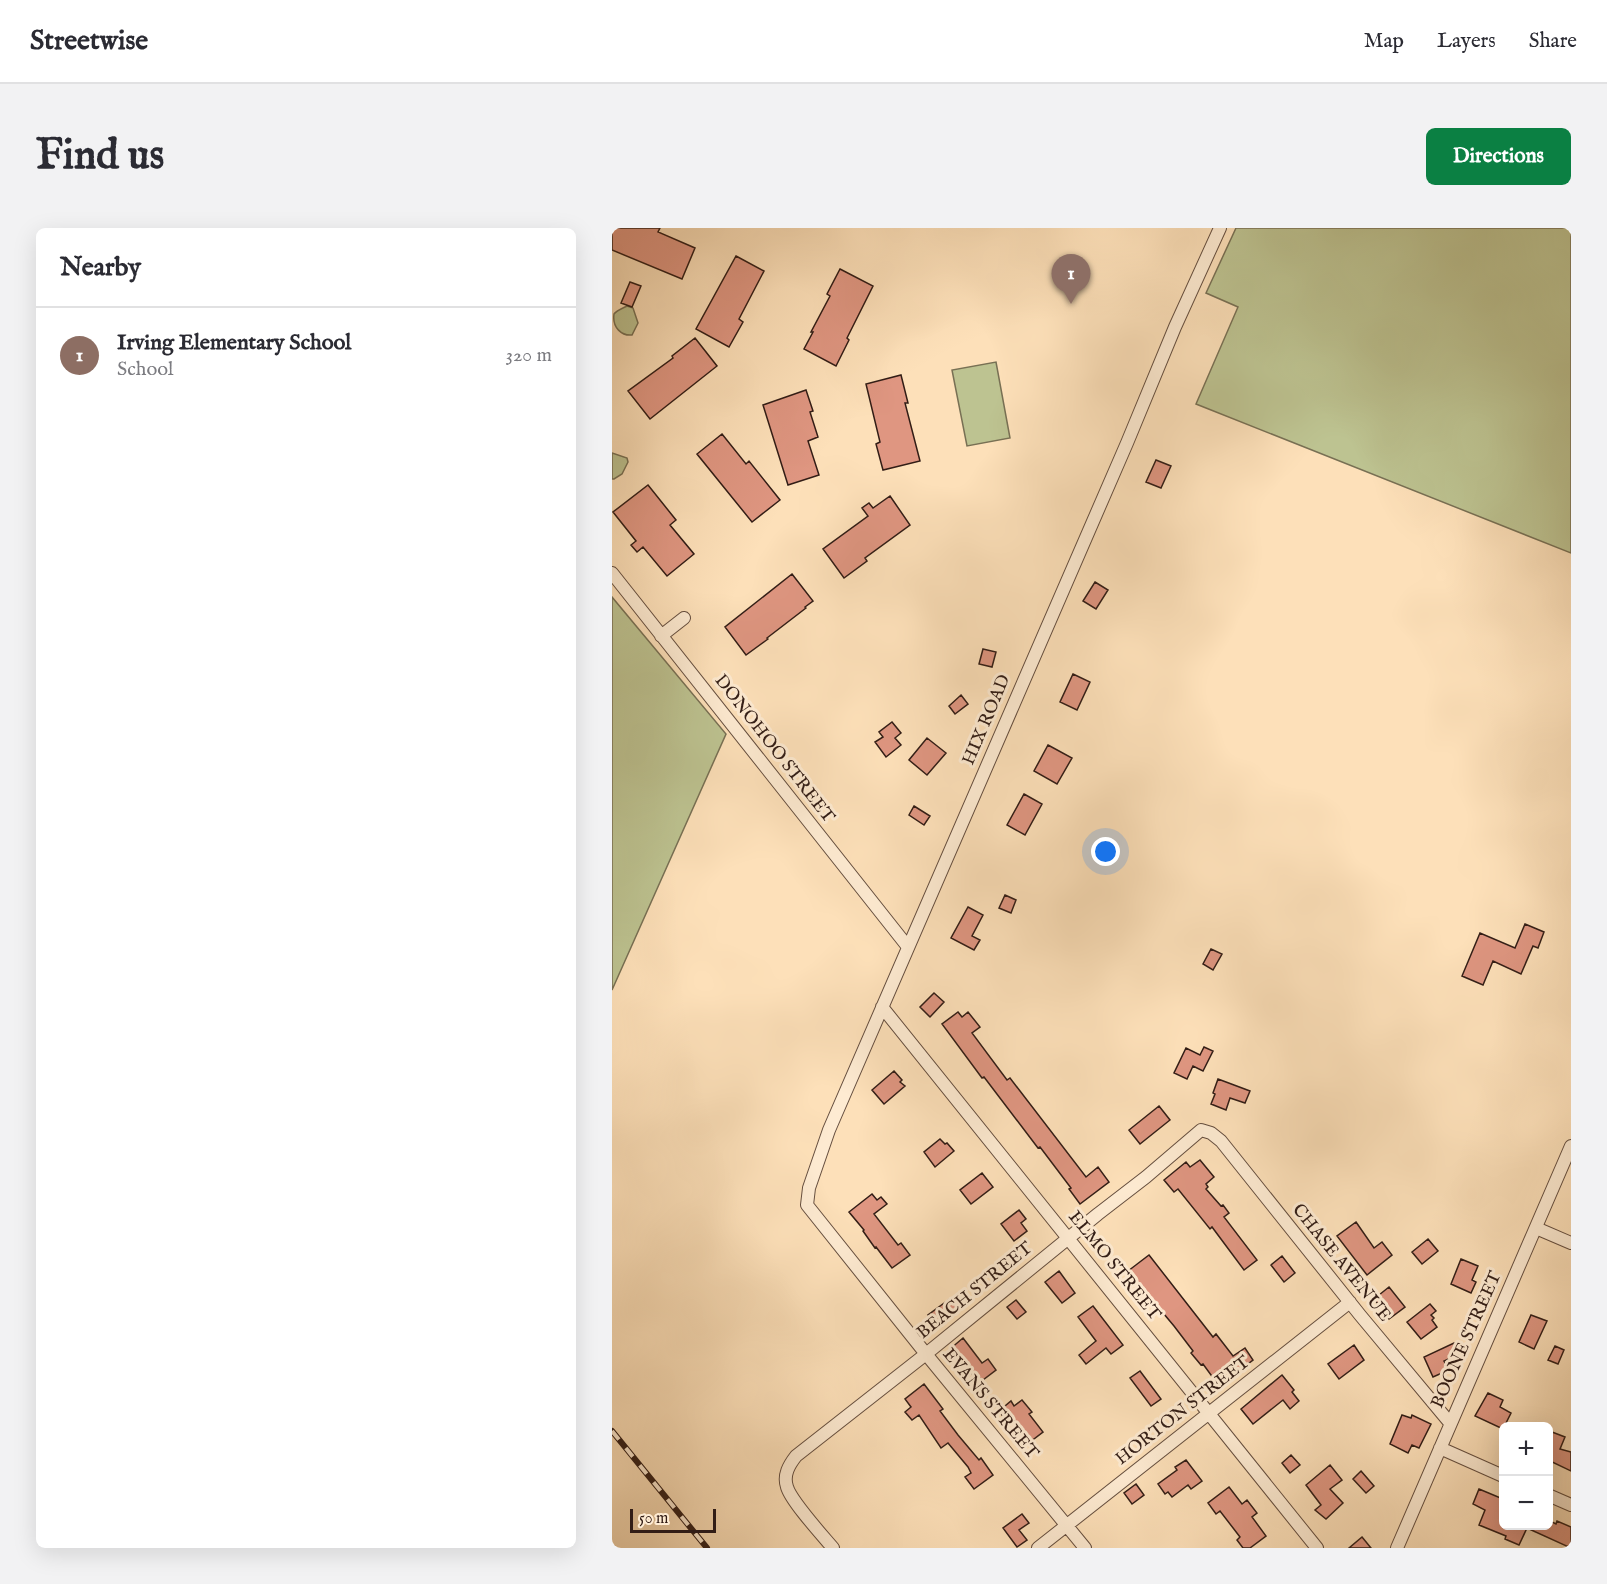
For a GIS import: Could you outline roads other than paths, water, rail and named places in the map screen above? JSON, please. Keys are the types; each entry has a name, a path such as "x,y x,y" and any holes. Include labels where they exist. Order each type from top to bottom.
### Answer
{"street":[{"name":"HIX ROAD","path":"823,1226 807,1205 809,1188 829,1130 1127,443 1175,327 1220,228"},
{"name":"DONOHOO STREET","path":"612,573 908,946"},
{"path":"662,636 684,618"},
{"name":"ELMO STREET","path":"882,1007 1317,1548"},
{"name":"BEACH STREET","path":"833,1548 792,1497 787,1487 788,1466 796,1456 1146,1177 1201,1130"},
{"name":"CHASE AVENUE","path":"1201,1130 1211,1133 1221,1141 1450,1423"},
{"name":"BOONE STREET","path":"1397,1548 1571,1146"},
{"name":"EVANS STREET","path":"823,1226 1085,1548"},
{"path":"1536,1228 1571,1243"},
{"name":"HORTON STREET","path":"1038,1548 1350,1302"},
{"path":"1440,1448 1499,1474"},
{"path":"1553,1497 1571,1505"}],"railway":[{"path":"612,1431 707,1548"}],"place":[{"name":"Irving Elementary School","path":"1071,304"}]}
